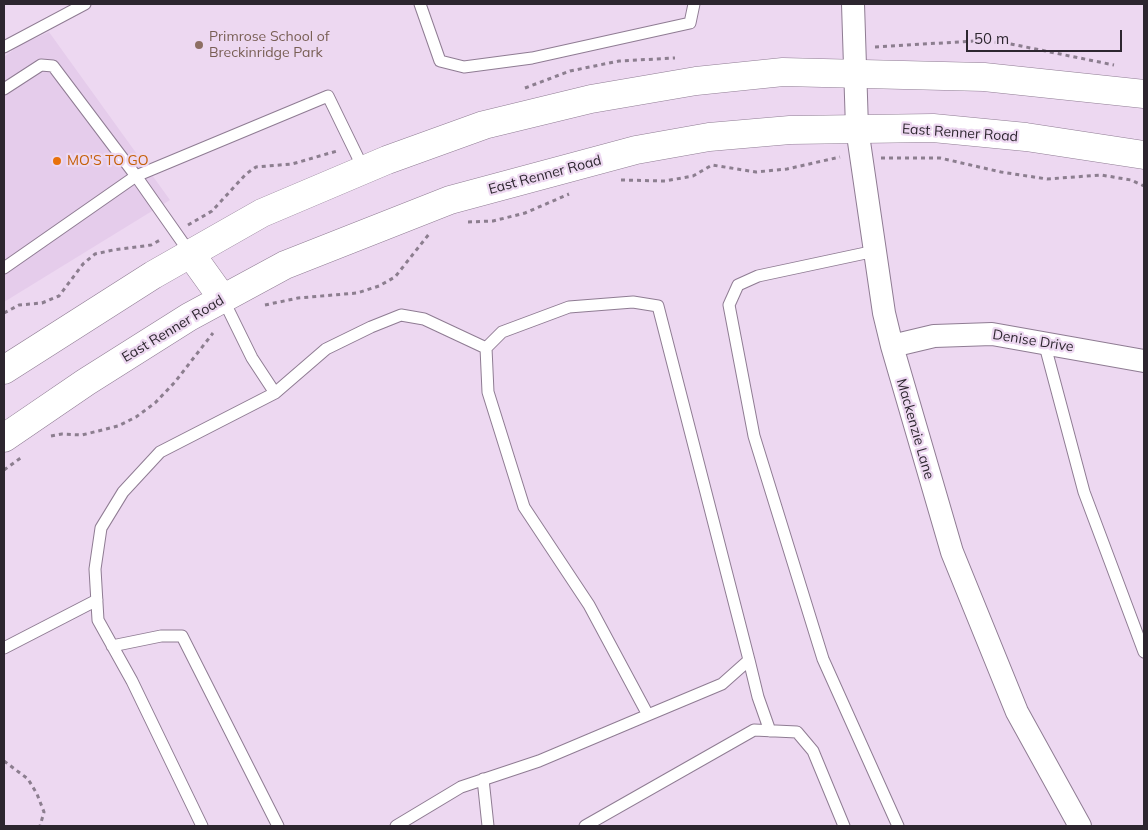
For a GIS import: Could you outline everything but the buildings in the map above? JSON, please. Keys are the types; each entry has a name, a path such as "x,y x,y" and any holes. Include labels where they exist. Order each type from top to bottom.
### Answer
{"main road":[{"path":"4,370 190,253 262,212 364,170 484,125 591,99 696,81 783,72 984,77 1144,94"},
{"name":"East Renner Road","path":"4,438 110,366 189,317 228,310 285,266 450,200 636,150 710,137 790,130 933,128 1026,138 1144,155"},
{"path":"190,253 228,310"}],"street":[{"name":"Mackenzie Lane","path":"853,4 857,128 884,313 892,346 952,552 1017,712 1080,826"},
{"name":"Denise Drive","path":"892,346 934,336 992,334 1144,361"}],"lane":[{"path":"4,47 84,4"},
{"path":"420,4 440,61 464,67 532,58 690,23 694,4"},
{"path":"4,89 41,65 54,66 136,176 190,253"},
{"path":"4,268 136,176 328,96 364,170"},
{"path":"875,251 758,276 738,284 729,305 754,436 824,659 898,826"},
{"path":"648,715 589,605 524,507 488,392 486,348 502,332 569,307 633,302 658,306 758,697 770,730"},
{"path":"228,310 252,358 275,393"},
{"path":"202,826 132,681 98,620 96,569 101,528 124,492 160,452 275,393 326,348 401,315 424,319 486,348"},
{"path":"1044,342 1084,492 1144,652"},
{"path":"4,648 97,600"},
{"path":"112,646 161,636 182,636 278,826"},
{"path":"396,826 460,787 539,761 722,684 749,660"},
{"path":"586,826 754,730 797,732 813,751 844,826"},
{"path":"483,779 488,826"}],"path":[{"path":"612,179 665,181 693,176 712,166 756,172 787,169 837,157 861,156 940,158 966,162 1001,172 1047,179 1101,175 1131,180 1144,186"},
{"path":"467,222 493,221 525,213 574,192"},
{"path":"47,437 62,434 82,435 118,426 136,417 155,403 175,382 228,310 298,298 357,293 380,286 395,277 429,234 435,231"},
{"path":"4,470 25,456"},
{"path":"4,762 28,779 38,794 44,812 40,826"}],"shaded area":[{"path":"49,32 170,200 4,302 4,57 20,45"}],"place":[{"name":"Primrose School of Breckinridge Park","path":"199,45"},
{"name":"MO'S TO GO","path":"57,161"}]}
